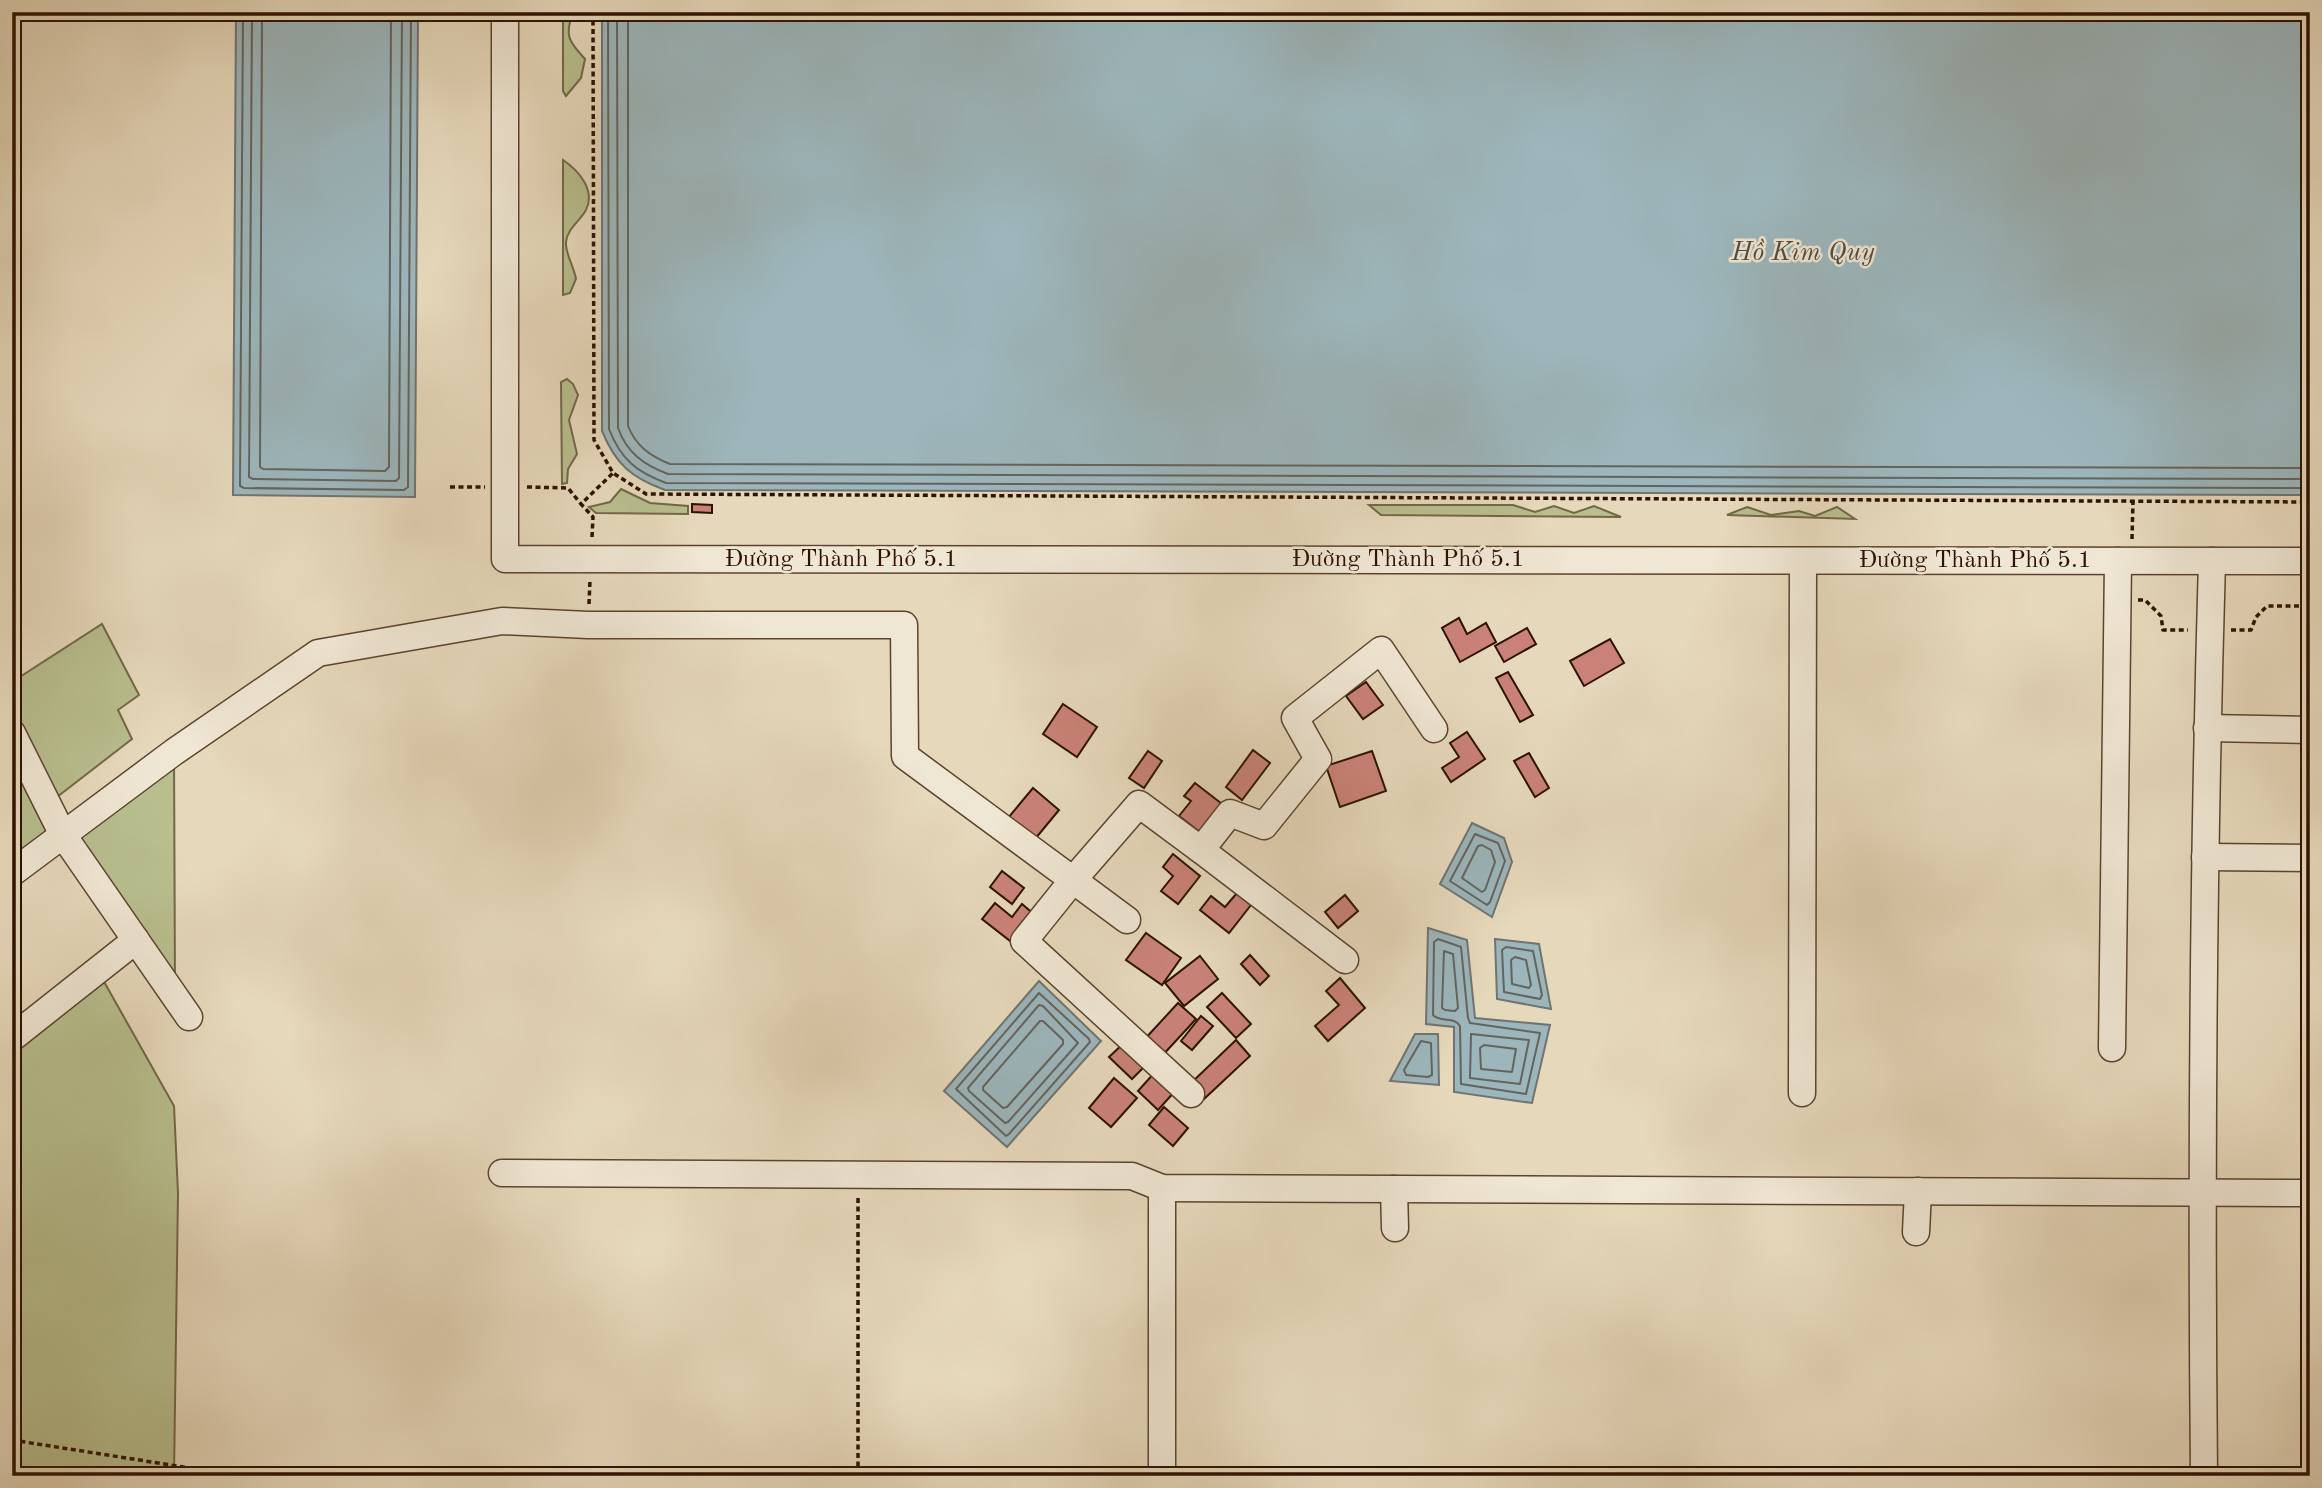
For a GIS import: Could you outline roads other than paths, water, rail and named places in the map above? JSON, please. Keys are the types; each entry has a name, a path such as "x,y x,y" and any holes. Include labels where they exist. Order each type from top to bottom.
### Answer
{"street":[{"name":"Đường Thành Phố 5.1","path":"505,12 505,559 2310,561"},
{"path":"1802,1093 1803,561"},
{"path":"2112,1048 2118,561"},
{"path":"2204,1476 2201,1192 2212,561"},
{"path":"12,873 173,752 317,653 502,621 588,625 904,625 905,756 1127,919"},
{"path":"1201,850 1230,813 1264,827 1318,759 1295,718 1381,650 1434,729"},
{"path":"2207,728 2310,730"},
{"path":"12,733 63,835 188,1017"},
{"path":"1191,1094 1024,941 1139,804 1345,960"},
{"path":"2205,857 2310,858"},
{"path":"12,1038 136,940"},
{"path":"502,1174 1132,1176 1162,1188 2310,1193"},
{"path":"1161,1476 1162,1188"},
{"path":"1394,1189 1395,1228"},
{"path":"1916,1232 1918,1191"}],"water":[{"path":"236,12 418,12 415,497 233,495"},
{"name":"Hồ Kim Quy","path":"602,12 2310,12 2310,495 665,490 626,469 613,453 602,431"},
{"path":"1472,823 1504,838 1512,862 1492,917 1440,884"},
{"path":"1428,928 1467,940 1475,1018 1550,1025 1532,1103 1454,1092 1454,1027 1426,1024"},
{"path":"1495,939 1539,944 1551,1009 1497,999"},
{"path":"1039,981 1101,1041 1007,1147 944,1091"},
{"path":"1415,1034 1438,1034 1439,1085 1390,1081"}]}
